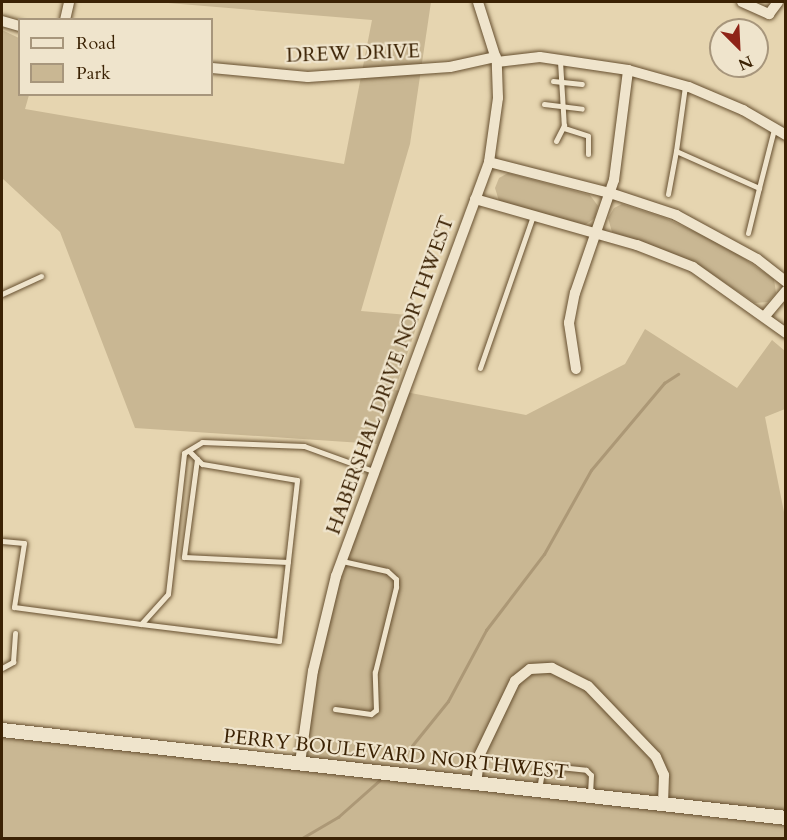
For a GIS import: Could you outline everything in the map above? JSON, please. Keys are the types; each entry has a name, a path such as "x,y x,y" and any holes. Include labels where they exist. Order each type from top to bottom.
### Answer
{"street":[{"path":"65,18 69,2"},
{"name":"HABERSHAL DRIVE NORTHWEST","path":"300,763 313,670 341,561 489,162 498,98 496,60 478,2"},
{"path":"745,2 769,14 777,2"},
{"path":"2,21 18,25"},
{"name":"DREW DRIVE","path":"213,68 308,77 450,66 496,60 540,57 560,59 628,70 685,86 786,135"},
{"path":"576,369 569,323 575,293 598,234 610,193 628,70"},
{"path":"489,162 610,193 712,232 757,259 786,282"},
{"path":"475,199 598,234 693,267 786,333"},
{"path":"765,316 786,291"},
{"path":"476,783 480,754 515,681 530,669 552,668 588,686 657,757 664,775 663,804"},
{"name":"PERRY BOULEVARD NORTHWEST","path":"2,730 786,818"}],"lane":[{"path":"560,59 564,125 566,130 588,135 588,154"},
{"path":"553,81 582,84"},
{"path":"668,194 685,86"},
{"path":"544,104 582,109"},
{"path":"556,141 564,125"},
{"path":"748,233 774,129"},
{"path":"676,151 759,188"},
{"path":"480,368 533,216"},
{"path":"2,294 41,276"},
{"path":"141,624 168,594 184,453 202,442 304,446 373,471"},
{"path":"2,541 24,543 14,607 279,640 297,480 202,464 189,451"},
{"path":"197,459 184,557 288,562"},
{"path":"334,709 370,714 376,710 375,672 396,587 394,575 341,561"},
{"path":"2,668 13,662 15,633"},
{"path":"539,790 542,772 550,766 586,770 591,775 590,796"}],"green space":[{"path":"156,2 431,2 410,144 361,311 420,316 395,390 526,415 625,364 645,329 737,388 772,340 785,351 785,409 765,417 785,517 785,838 2,838 2,731 306,759 317,648 377,444 135,428 60,232 2,178 2,30 18,38 18,96 29,96 25,109 344,164 372,20"},
{"path":"508,173 590,195 598,206 595,218 585,225 499,201 495,188 499,178"},
{"path":"622,204 665,218 726,246 774,279 776,293 768,302 755,303 700,266 612,232 608,218 614,208"}],"waterway":[{"path":"402,758 448,701 486,630 544,554 591,470 664,383 678,374"},
{"path":"302,838 338,817 382,778"}]}
